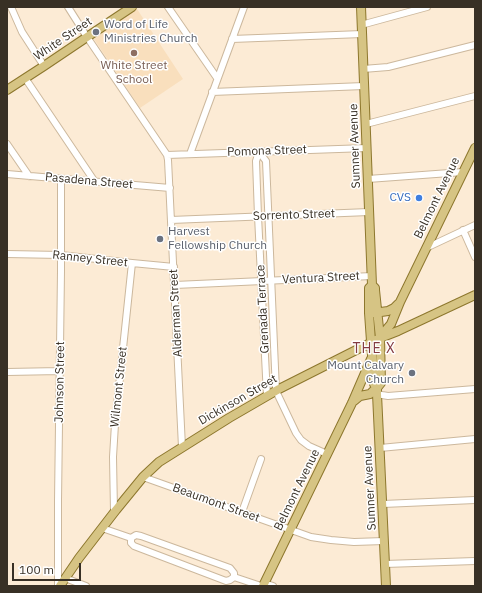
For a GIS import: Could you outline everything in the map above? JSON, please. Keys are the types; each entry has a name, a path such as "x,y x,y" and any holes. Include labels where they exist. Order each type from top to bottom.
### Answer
{"main road":[{"name":"White Street","path":"7,90 132,7"},
{"name":"Sumner Avenue","path":"361,7 372,276 372,285 369,288 369,313 380,448 386,586"},
{"name":"Belmont Avenue","path":"380,338 391,324 400,302 475,148"},
{"name":"Sumner Avenue","path":"372,285 375,288 380,338 381,383 376,391"},
{"name":"Dickinson Street","path":"59,586 114,512 143,477 159,462 229,418 276,391 380,338 475,295"},
{"path":"369,313 388,311 400,302"},
{"name":"Belmont Avenue","path":"263,586 352,403 372,356"},
{"path":"352,403 360,396 376,391 370,387 359,387"}],"street":[{"path":"11,7 22,32 44,66"},
{"path":"68,7 167,155"},
{"path":"168,7 218,78"},
{"path":"190,154 244,7"},
{"path":"361,24 427,7"},
{"path":"232,39 362,34"},
{"path":"363,68 388,67 475,45"},
{"path":"25,78 95,182"},
{"path":"212,92 364,86"},
{"path":"366,124 475,96"},
{"path":"7,144 28,176"},
{"name":"Pomona Street","path":"167,155 367,148"},
{"name":"Grenada Terrace","path":"259,152 266,161 276,391"},
{"name":"Grenada Terrace","path":"259,152 256,161 267,396"},
{"name":"Alderman Street","path":"167,155 175,285 182,447"},
{"path":"368,179 464,172"},
{"name":"Pasadena Street","path":"7,174 170,188"},
{"name":"Johnson Street","path":"59,586 58,501 61,179"},
{"name":"Sorrento Street","path":"171,220 369,212"},
{"path":"426,248 475,225"},
{"path":"463,230 475,257"},
{"name":"Ranney Street","path":"7,254 61,255 174,266"},
{"name":"Wilmont Street","path":"114,512 113,457 115,424 132,263"},
{"name":"Ventura Street","path":"175,285 372,276"},
{"path":"7,372 60,372"},
{"path":"376,391 388,396 475,389"},
{"path":"276,391 296,433 301,440 309,446 327,454"},
{"path":"380,448 475,439"},
{"path":"242,512 261,459"},
{"name":"Beaumont Street","path":"143,477 311,537 354,542 384,541"},
{"path":"383,504 475,500"},
{"path":"102,528 132,538 136,535 141,536 230,568 234,572 234,577"},
{"path":"132,538 131,543 134,546 226,581 234,577"},
{"path":"385,564 475,561"},
{"path":"234,577 263,586 272,586"},
{"path":"65,578 86,586"}],"shaded area":[{"name":"White Street School","path":"137,9 183,79 140,108 94,39"}],"place":[{"name":"Word of Life Ministries Church","path":"96,32"},
{"name":"White Street School","path":"134,53"},
{"name":"CVS","path":"419,198"},
{"name":"Harvest Fellowship Church","path":"160,239"},
{"name":"Mount Calvary Church","path":"412,373"}],"district":[{"name":"THE X","path":"374,349"}]}
